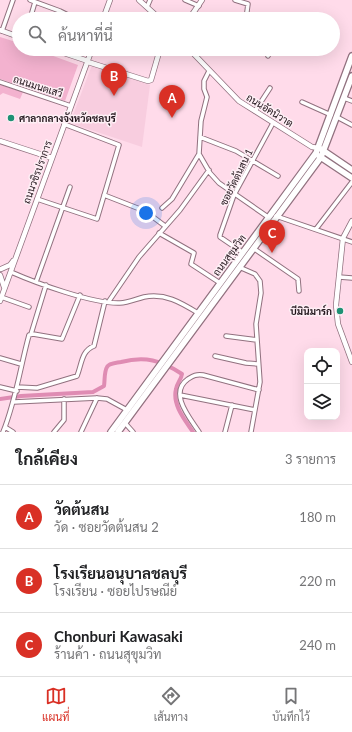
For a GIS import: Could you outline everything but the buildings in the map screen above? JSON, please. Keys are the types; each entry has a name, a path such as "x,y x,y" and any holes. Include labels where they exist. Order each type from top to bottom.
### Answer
{"main road":[{"name":"ถนนสุขุมวิท","path":"118,432 158,372 236,266 242,252 320,152 331,115 352,56"},
{"name":"ถนนสุขุมวิท","path":"165,363 220,283 253,248 320,152 337,117 352,76"},
{"path":"320,152 352,170"},
{"path":"320,152 352,178"},
{"name":"ถนนสุขุมวิท","path":"111,432 127,410 144,392"}],"street":[{"path":"12,35 1,31 13,0"},
{"path":"30,0 62,12"},
{"path":"106,12 110,0"},
{"path":"138,0 152,12"},
{"path":"147,7 150,0"},
{"path":"185,0 199,6"},
{"path":"194,12 202,0"},
{"path":"235,0 248,4 247,12"},
{"path":"32,12 35,2"},
{"path":"71,56 148,81 151,80 158,56"},
{"name":"ถนนวชิรปราการ","path":"1,299 90,56"},
{"name":"ถนนอัคนิวาต","path":"195,56 239,101 320,152"},
{"path":"162,208 172,198 199,154 201,121 207,97 204,89 204,81 209,71"},
{"name":"ถนนมนตเสวี","path":"0,82 71,106"},
{"path":"255,111 270,88"},
{"path":"344,98 352,101"},
{"path":"302,102 331,115"},
{"path":"337,117 352,125"},
{"name":"ซอยวัดต้นสน 1","path":"242,252 220,237 234,195 273,123"},
{"path":"37,199 97,219 119,145 64,124"},
{"path":"200,137 236,151 278,176"},
{"path":"0,141 52,158"},
{"path":"199,154 219,183 234,195 268,217"},
{"path":"0,387 17,391 37,388 77,376 81,359 88,348 94,346 107,301 139,257 180,210 209,170"},
{"path":"316,228 352,182"},
{"path":"36,282 70,187"},
{"path":"104,195 145,211 165,226"},
{"path":"276,216 316,228 352,242"},
{"path":"352,221 343,238 336,314 352,362"},
{"path":"159,233 194,253 191,264 220,283"},
{"path":"253,248 298,279 299,291"},
{"path":"0,269 10,265 16,257"},
{"path":"236,266 255,274 260,281 261,293 256,324 258,390 251,432"},
{"path":"0,269 46,285 107,301 120,303 156,296 165,296 198,313"},
{"path":"0,275 4,289"},
{"path":"339,276 352,278"},
{"path":"3,432 17,391 21,364 46,285"},
{"path":"31,334 62,339 80,295"},
{"path":"1,299 28,307"},
{"path":"226,336 257,340"},
{"path":"215,356 246,363 258,364"},
{"path":"0,358 21,364"},
{"path":"199,432 182,403 179,389 184,382 198,374 258,390"},
{"path":"180,395 255,410"},
{"path":"14,401 97,398 106,399 127,410"},
{"path":"81,432 97,398"},
{"path":"54,432 64,420 64,399"},
{"path":"225,432 232,405"},
{"path":"124,422 133,432"},
{"path":"5,428 13,432"}],"shaded area":[{"path":"0,37 12,41 12,56 53,56 78,65 65,101 0,79"},
{"path":"92,65 150,85 142,147 70,123"},
{"path":"0,85 23,92 20,99 3,93 0,95"}],"waterway":[{"path":"0,399 21,396 93,392 104,386 105,371 109,365 138,359 153,360 167,365 182,374 176,389 176,401 180,412 193,432"}],"place":[{"name":"โรงเรียนอนุบาลชลบุรี","path":"114,96"},
{"name":"ศาลากลางจังหวัดชลบุรี","path":"11,118"},
{"name":"วัดต้นสน","path":"172,118"},
{"name":"Chonburi Kawasaki","path":"272,253"},
{"name":"บีมินิมาร์ก","path":"340,311"}]}
